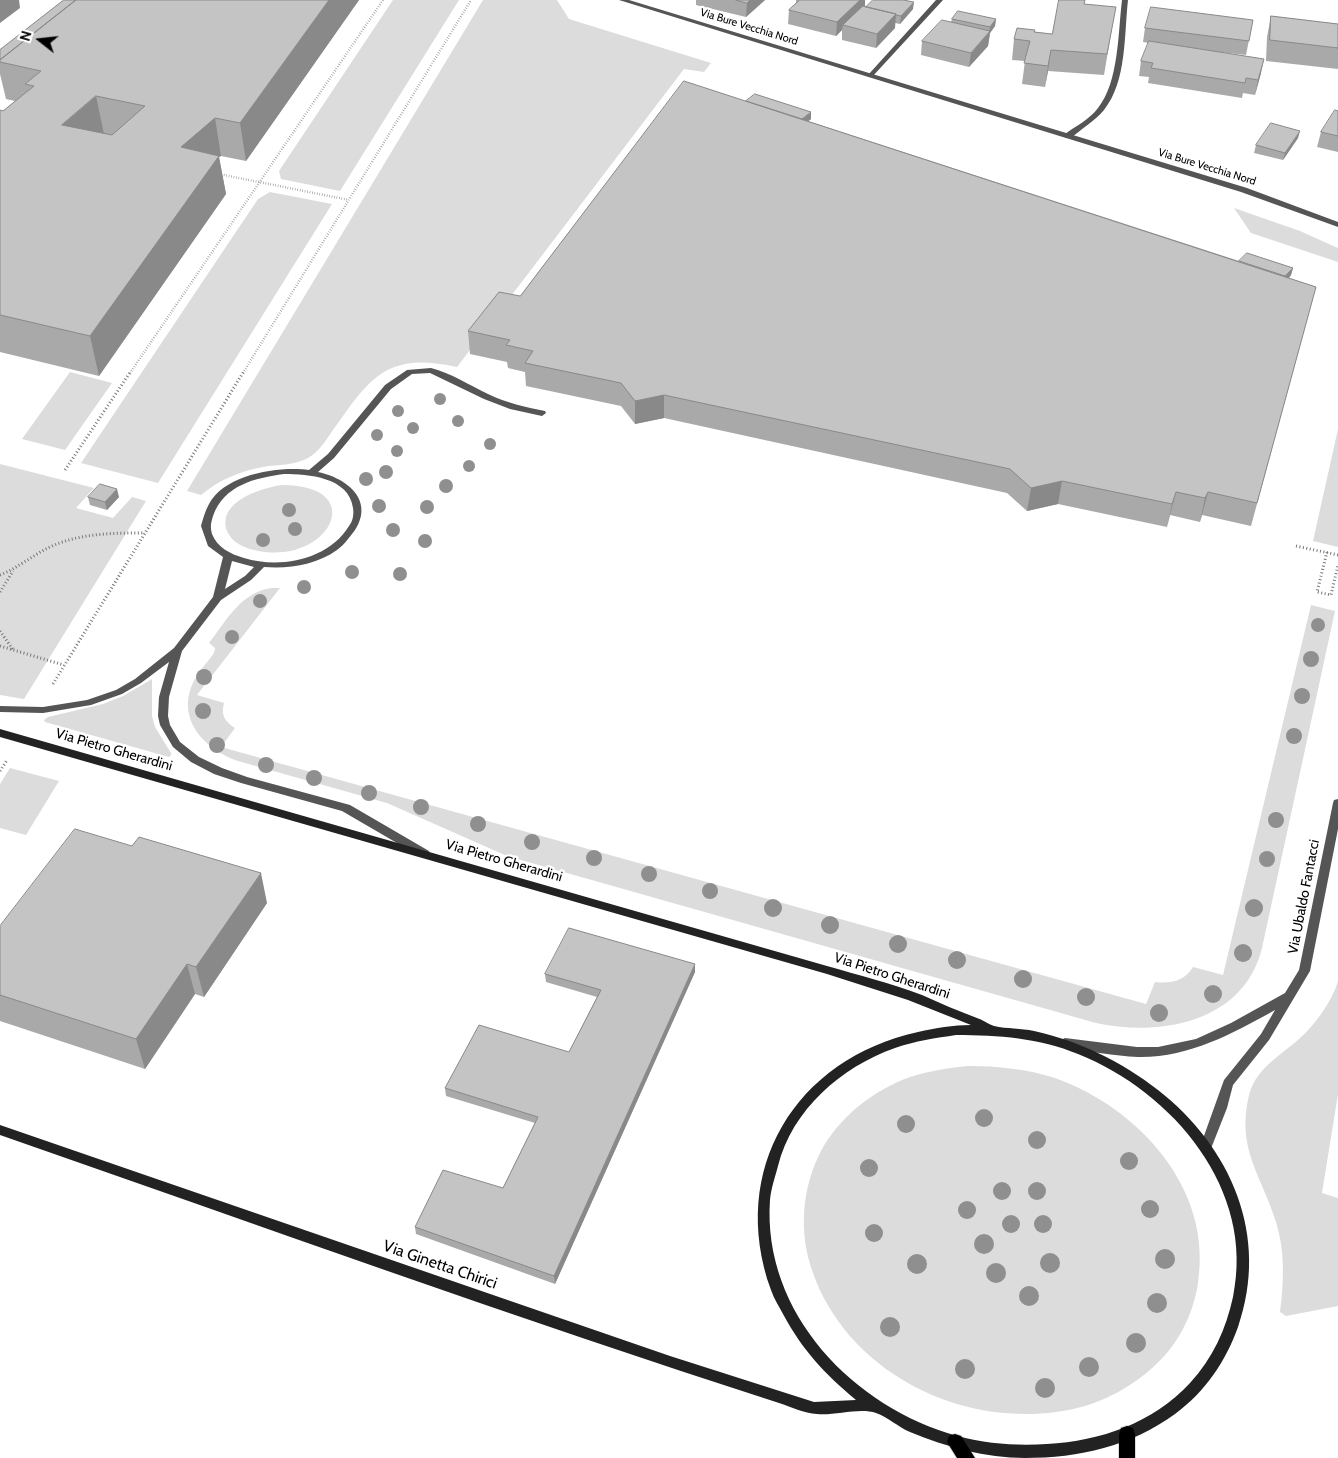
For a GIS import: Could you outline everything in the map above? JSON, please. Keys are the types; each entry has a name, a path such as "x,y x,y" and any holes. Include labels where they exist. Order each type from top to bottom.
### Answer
{"main road":[{"name":"Via Pietro Gherardini","path":"0,733 827,970 911,996 995,1030"},
{"path":"956,1030 995,1030 1028,1034 1060,1042 1091,1054 1125,1071 1156,1093 1183,1118 1206,1147 1224,1177 1236,1209 1242,1234 1244,1276 1239,1308 1228,1340 1211,1370 1187,1395 1159,1417 1127,1434 1087,1446 1044,1452 1000,1451 955,1442 926,1433 873,1405 838,1378 809,1346 786,1312 771,1276 764,1239 762,1203 769,1168 782,1136 800,1107 824,1082 853,1062 885,1046 920,1036 956,1030"},
{"name":"Via Ginetta Chirici","path":"0,1130 670,1362 814,1408 873,1405"},
{"path":"1127,1434 1127,1458"},
{"path":"955,1442 967,1458"}],"street":[{"name":"Via Bure Vecchia Nord","path":"622,0 1259,195 1338,225"},
{"path":"870,76 940,0"},
{"path":"1068,136 1097,113 1110,94 1118,57 1125,0"},
{"path":"312,472 331,456 388,387 410,372 431,370 492,399 513,407 542,413"},
{"path":"312,472 337,482 353,497 357,506 358,516 354,526 341,544 321,556 296,564 260,566 237,561 228,557 214,546 207,532 206,523 208,513 221,495 243,482 270,473 312,472"},
{"path":"218,598 228,557"},
{"path":"0,709 37,711 72,706 110,696 138,681 177,650 218,598 248,578 260,566"},
{"path":"177,650 163,706 164,723 172,740 185,753 202,765 228,775 346,808 425,854"},
{"name":"Via Ubaldo Fantacci","path":"1206,1147 1221,1108 1228,1083 1265,1037 1304,971 1338,802"},
{"path":"1060,1042 1138,1052 1165,1050 1196,1044 1225,1033 1290,995"}],"path":[{"path":"65,470 258,182 383,0"},
{"path":"37,711 471,0"},
{"path":"213,173 349,200"},
{"path":"0,575 15,570 44,550 65,541 101,534 145,533"},
{"path":"1296,546 1338,555"},
{"path":"1327,552 1317,592 1331,595 1338,565"},
{"path":"0,592 15,570"},
{"path":"0,631 14,651"},
{"path":"0,646 64,665"}],"shaded area":[{"path":"393,0 459,0 340,191 281,179 279,171"},
{"path":"483,0 557,0 569,19 711,63 704,72 684,69 457,367 433,363 413,363 396,366 382,373 370,383 358,396 322,446 303,461 246,471 222,481 201,495 187,491"},
{"path":"270,192 332,204 158,483 81,463 258,199"},
{"path":"1234,208 1300,231 1338,248 1338,262 1251,233"},
{"path":"70,372 112,383 65,450 22,439"},
{"path":"1338,429 1338,547 1313,541"},
{"path":"0,464 94,488 76,508 113,518 132,497 146,501 24,699 0,695"},
{"path":"282,485 310,489 326,498 332,510 329,524 319,537 302,547 280,552 254,550 234,541 227,531 226,521 229,512 235,504 253,493"},
{"path":"272,588 280,588 197,695 224,703 224,717 235,728 221,747 1146,1004 1155,982 1177,981 1186,976 1193,967 1223,975 1311,605 1335,611 1262,948 1252,973 1238,993 1219,1008 1197,1018 1172,1025 1147,1028 1121,1027 1096,1023 507,856 387,803 226,756 205,742 197,732 188,711 188,698 199,672 214,653 215,648 209,643 243,601 252,595"},
{"path":"152,679 152,716 155,727 171,753 169,757 45,722 44,720 48,717 103,704 123,696"},
{"path":"10,768 59,781 26,835 0,828 0,784"},
{"path":"1338,981 1338,1094 1322,1193 1338,1198 1338,1306 1286,1316 1280,1312 1283,1267 1279,1233 1252,1161 1246,1131 1246,1114 1249,1095 1259,1075 1313,1024 1330,1000"},
{"path":"968,1066 1034,1072 1055,1078 1086,1092 1115,1109 1141,1131 1164,1156 1181,1185 1194,1216 1200,1248 1198,1283 1188,1319 1169,1351 1151,1369 1119,1392 1095,1403 1056,1412 1017,1414 978,1409 941,1398 906,1382 874,1360 847,1333 825,1301 810,1264 804,1221 807,1192 810,1178 821,1151 838,1126 871,1097 897,1082 924,1073"}],"building":[{"path":"64,0 76,0 0,60 0,50"},
{"path":"76,0 329,0 240,123 215,118 181,147 219,156 90,336 0,315 0,110 3,111 34,86 25,84 41,71 0,62 0,60","holes":["96,96 145,106 112,135 62,125"]},
{"path":"736,0 750,0 747,3"},
{"path":"800,0 860,0 837,22 789,10"},
{"path":"873,0 914,2 901,16 866,7"},
{"path":"1059,0 1085,0 1084,4 1116,7 1107,54 1051,50 1048,66 1024,63 1030,41 1014,39 1017,28 1052,34"},
{"path":"863,6 896,14 877,34 843,25"},
{"path":"1151,7 1253,20 1249,41 1145,28"},
{"path":"958,11 996,19 990,27 952,19"},
{"path":"1271,16 1338,24 1338,48 1270,40"},
{"path":"942,20 990,31 971,53 922,41"},
{"path":"1149,41 1264,59 1258,80 1246,78 1245,83 1151,68 1153,63 1141,61"},
{"path":"684,81 1316,287 1257,503 1208,492 1205,498 1176,492 1172,504 1062,481 1031,488 1010,469 664,395 635,401 621,383 525,363 533,351 506,345 510,340 468,331 499,292 520,296"},
{"path":"755,94 811,112 802,119 746,101"},
{"path":"1335,110 1338,111 1338,136 1321,132"},
{"path":"1271,123 1300,131 1285,153 1256,145"},
{"path":"1247,253 1293,268 1285,276 1239,261"},
{"path":"100,484 117,489 105,502 88,497"},
{"path":"75,829 132,846 139,837 261,873 196,967 187,964 136,1039 0,995 0,926"},
{"path":"569,928 695,964 554,1276 415,1227 443,1170 503,1188 538,1117 445,1088 479,1025 569,1052 601,990 545,974"}]}
